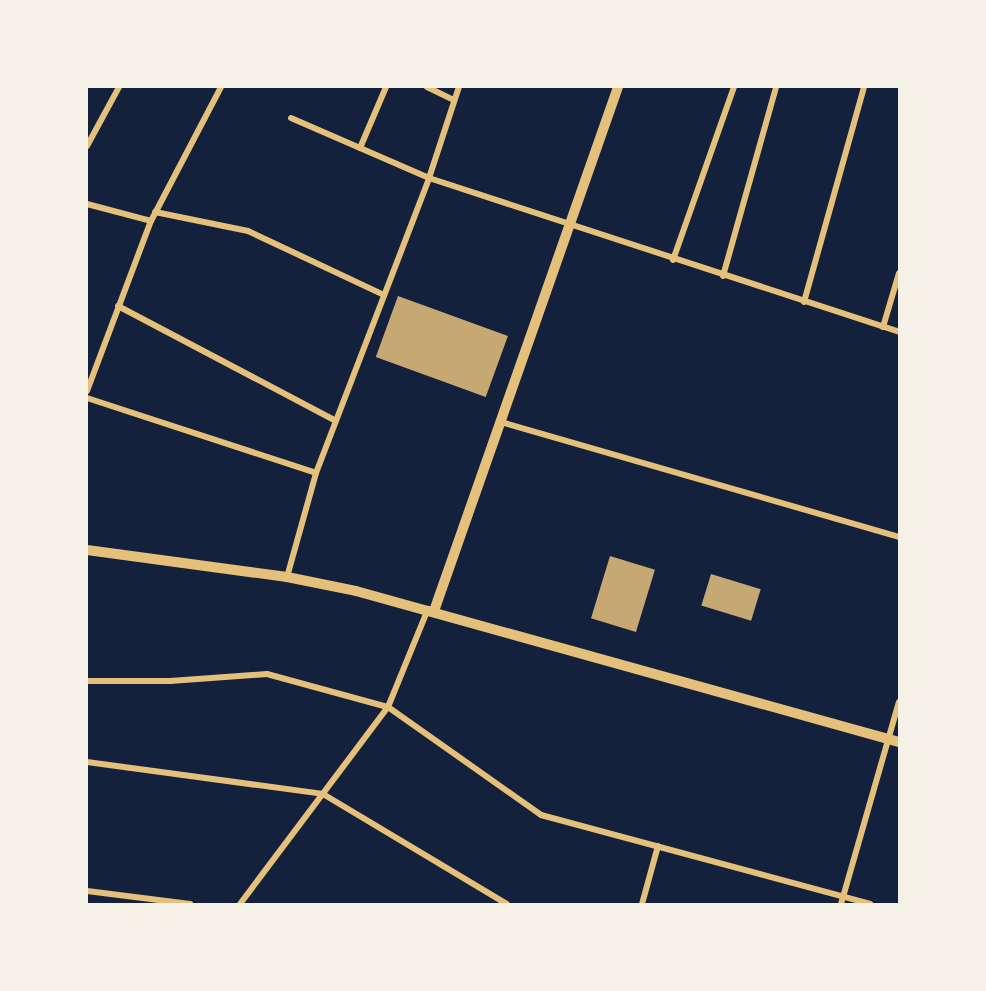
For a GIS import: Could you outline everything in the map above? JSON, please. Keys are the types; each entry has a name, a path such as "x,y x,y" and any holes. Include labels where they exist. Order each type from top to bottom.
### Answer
{"street":[{"path":"87,146 119,87"},
{"path":"87,391 151,220 221,87"},
{"path":"360,148 386,87"},
{"path":"427,87 454,100"},
{"path":"287,577 316,472 429,178 459,87"},
{"path":"240,904 388,707 431,610 501,422 618,87"},
{"path":"673,260 735,87"},
{"path":"723,276 776,87"},
{"path":"804,302 864,87"},
{"path":"291,118 429,178 569,227 899,332"},
{"path":"87,204 151,220"},
{"path":"156,212 248,231 384,295"},
{"path":"883,327 899,273"},
{"path":"118,306 336,421"},
{"path":"87,398 316,472"},
{"path":"501,422 899,537"},
{"path":"87,550 287,577 431,610 894,741"},
{"path":"87,681 170,681 267,674 388,707 541,815 870,904"},
{"path":"841,904 894,741 899,702"},
{"path":"87,762 322,794 507,904"},
{"path":"642,904 658,846"},
{"path":"87,891 190,904"}],"building":[{"path":"398,296 508,336 486,397 376,357"},
{"path":"610,556 655,570 636,632 591,618"},
{"path":"711,574 761,589 751,621 701,606"}]}
